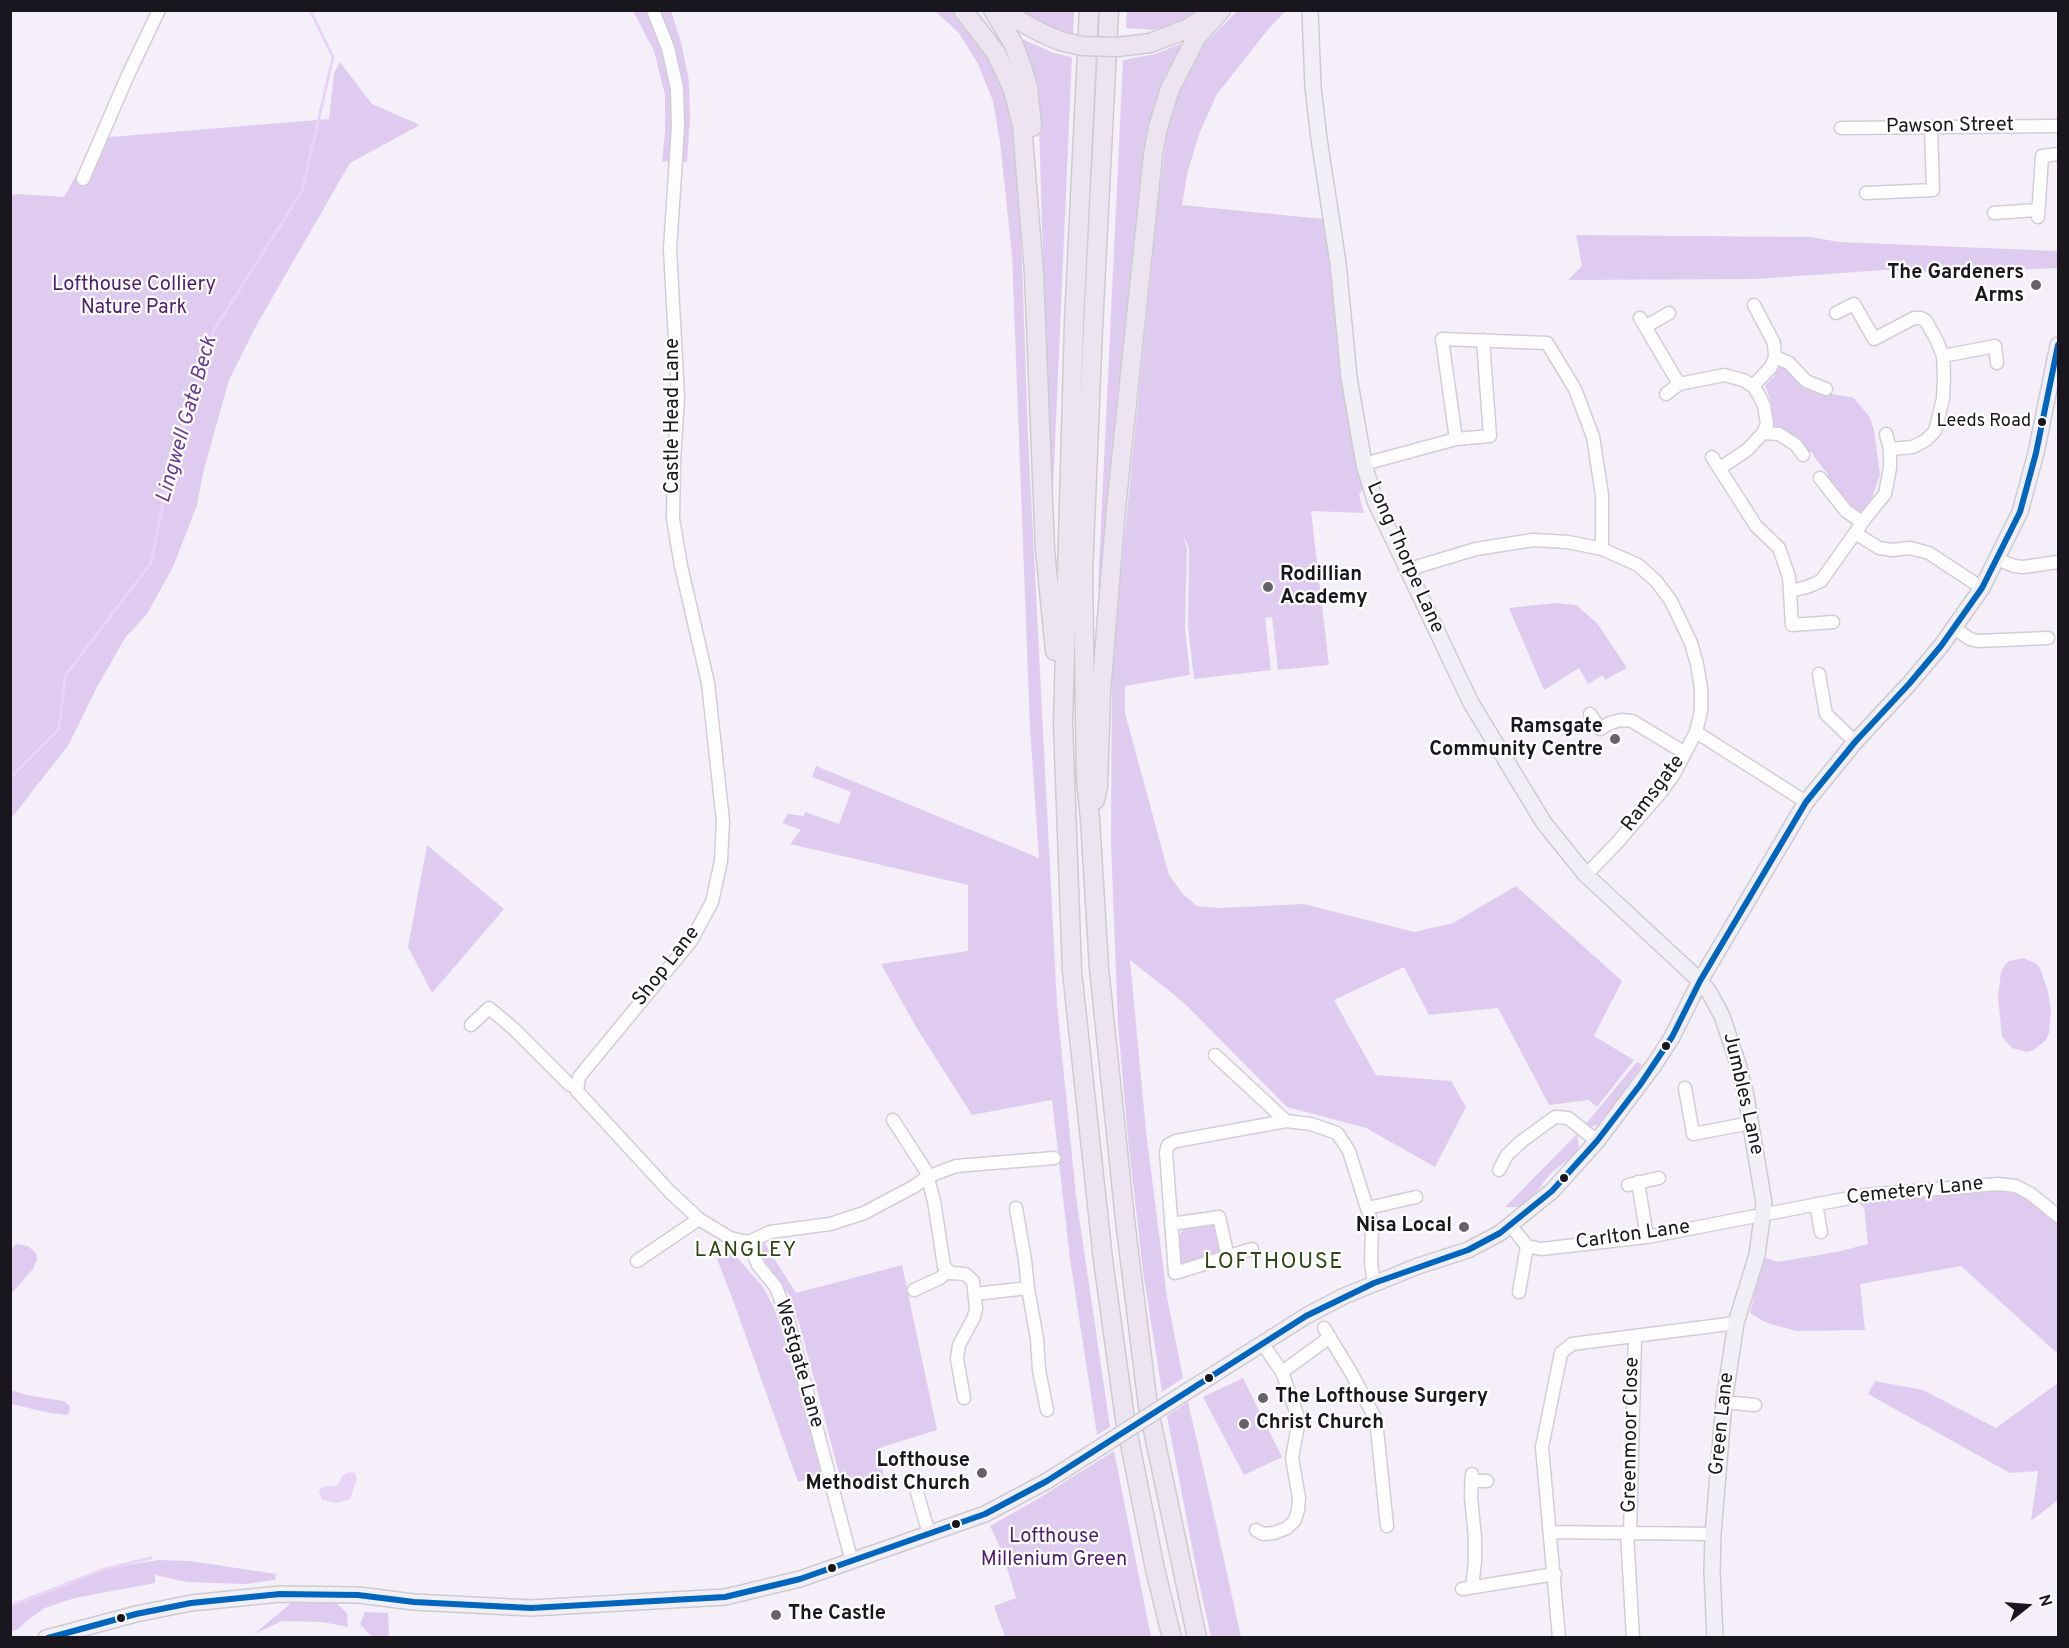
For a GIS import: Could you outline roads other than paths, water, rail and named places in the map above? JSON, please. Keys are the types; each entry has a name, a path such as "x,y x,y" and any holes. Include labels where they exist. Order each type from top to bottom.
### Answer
{"highway":[{"path":"963,10 996,53 1013,90 1026,150 1034,273"},
{"path":"993,10 1019,57 1028,87 1035,177 1034,273 1045,550 1063,724"},
{"path":"999,10 1060,41 1082,46 1118,47 1150,43 1187,29 1216,10"},
{"path":"1089,10 1074,323 1063,724 1071,971 1103,1260 1125,1419 1155,1569 1172,1638"},
{"path":"1109,10 1083,573 1086,779 1099,968 1125,1220 1148,1406 1197,1638"},
{"path":"1090,819 1098,787 1101,692 1116,508 1153,156 1158,127 1179,69 1196,38 1221,10"},
{"path":"1179,69 1232,10"}],"main road":[{"name":"Long Thorpe Lane","path":"1310,10 1313,87 1338,263 1349,377 1365,464 1375,501 1406,570 1482,722 1544,823 1586,875 1700,981"},
{"path":"46,1638 136,1614 191,1603 280,1594 358,1595 414,1602 531,1608 725,1597 800,1579 985,1514 1047,1481 1306,1316 1374,1283 1468,1250 1511,1226 1552,1191 1597,1141 1654,1065 1672,1037 1700,981 1806,801 1855,742 1909,684 1954,628 1982,588 2020,512 2037,453 2058,345"},
{"name":"Jumbles Lane","path":"1700,981 1716,1003 1728,1030 1742,1077 1764,1192 1764,1214"},
{"name":"Green Lane","path":"1715,1638 1713,1533 1724,1402 1736,1323 1757,1255 1764,1214"}],"street":[{"path":"83,179 159,10"},
{"name":"Castle Head Lane","path":"652,10 668,48 677,88 678,127 670,249 678,397 673,519 681,566 708,683 723,821"},
{"name":"Pawson Street","path":"1841,128 2058,126"},
{"path":"1866,193 1933,190 1931,128"},
{"path":"1994,213 2037,214 2042,156 2058,154"},
{"path":"1836,313 1854,304 1874,339 1914,318 1921,318 1926,321 1942,356 1943,399 1935,431 1926,440 1913,447 1890,449"},
{"path":"1753,386 1771,367 1775,357 1774,343 1754,305"},
{"path":"1669,313 1642,322 1679,384"},
{"path":"1456,440 1442,339 1547,343 1575,390 1593,438 1602,495 1602,549"},
{"path":"1365,464 1456,440 1490,436 1483,340"},
{"path":"1942,356 1995,346 1997,363"},
{"path":"1775,357 1789,363 1806,381 1826,389"},
{"path":"1666,394 1679,384 1724,375 1733,376 1753,386 1764,406 1767,424 1763,433 1747,450 1720,468"},
{"path":"1763,433 1779,434 1796,445 1803,455"},
{"path":"1790,591 1821,581 1862,522 1885,494 1890,468 1890,449 1886,434"},
{"path":"1712,457 1756,526 1779,548 1786,563 1792,625 1833,622"},
{"path":"1820,478 1846,511 1862,522"},
{"path":"1855,533 1879,548 1893,550 1910,548 1929,553 1982,588"},
{"name":"Ramsgate","path":"1406,570 1476,549 1533,540 1568,542 1602,549 1638,565 1656,581 1671,601 1692,643 1701,688 1701,711 1696,732 1674,774 1615,845 1586,875"},
{"path":"1998,559 2013,566 2023,567 2058,562"},
{"path":"1954,628 1970,639 1978,641 2048,638"},
{"path":"1819,674 1826,714 1855,742"},
{"path":"1590,714 1600,729 1621,720 1632,722 1685,753"},
{"path":"1696,732 1806,801"},
{"name":"Shop Lane","path":"578,1091 579,1077 691,941 712,902 721,861 723,821"},
{"path":"471,1025 489,1008 578,1091 670,1192 699,1219 730,1238 748,1242 770,1232 830,1224 864,1214 927,1177 957,1166 1054,1158"},
{"path":"1215,1055 1286,1121"},
{"path":"1685,1088 1693,1134 1751,1123"},
{"path":"1499,1170 1507,1155 1528,1136 1555,1117 1568,1118 1597,1141"},
{"path":"893,1120 923,1166 927,1177 934,1201 943,1263 948,1271 968,1276 973,1281 974,1317 959,1345 957,1359 964,1398"},
{"path":"1252,1249 1175,1273 1166,1152 1168,1145 1176,1141 1286,1121 1311,1124 1337,1133 1349,1150 1372,1224 1371,1263 1374,1283"},
{"path":"1647,1237 1633,1184 1659,1178"},
{"name":"Cemetery Lane","path":"1764,1214 1865,1195 1998,1184 2016,1186 2031,1194 2058,1215"},
{"path":"1368,1208 1416,1197"},
{"path":"1816,1204 1821,1232"},
{"path":"1016,1208 1039,1370 1047,1410"},
{"name":"Carlton Lane","path":"1527,1246 1542,1249 1647,1237 1764,1214"},
{"path":"1171,1224 1219,1217 1228,1257"},
{"path":"637,1261 699,1219"},
{"path":"1511,1226 1527,1246 1519,1292"},
{"name":"Westgate Lane","path":"748,1242 758,1264 776,1287 788,1320 852,1562"},
{"path":"914,1290 940,1278 948,1271"},
{"path":"975,1294 1028,1288"},
{"path":"1559,1638 1542,1447 1561,1353 1572,1344 1736,1323"},
{"path":"1282,1372 1327,1333 1376,1420 1381,1513 1387,1526"},
{"name":"Greenmoor Close","path":"1633,1638 1628,1533 1635,1337"},
{"path":"1256,1530 1263,1534 1287,1528 1295,1520 1299,1498 1292,1458 1299,1420 1282,1372 1262,1343"},
{"path":"1724,1402 1755,1405"},
{"path":"1487,1481 1472,1477 1471,1497 1475,1538 1467,1588 1554,1574"},
{"path":"914,1482 929,1534"},
{"path":"1550,1532 1713,1533"}],"waterway":[{"name":"Lingwell Gate Beck","path":"10,778 59,729 65,676 151,563 168,477 214,330 302,191 333,57 310,10"},
{"path":"10,1606 105,1569 151,1558"}],"place":[{"name":"The Gardeners Arms","path":"2036,285"},
{"name":"Leeds Road","path":"2042,422"},
{"name":"Rodillian Academy","path":"1268,587"},
{"name":"Ramsgate Community Centre","path":"1615,739"},
{"name":"Nisa Local","path":"1464,1227"},
{"name":"The Lofthouse Surgery","path":"1263,1398"},
{"name":"Christ Church","path":"1244,1424"},
{"name":"Lofthouse Methodist Church","path":"982,1473"},
{"name":"The Castle","path":"776,1615"}],"district":[{"name":"LANGLEY","path":"746,1252"},
{"name":"LOFTHOUSE","path":"1274,1264"}],"park label":[{"name":"Lofthouse Colliery Nature Park","path":"134,298"},
{"name":"Lofthouse Millenium Green","path":"1054,1550"}]}
